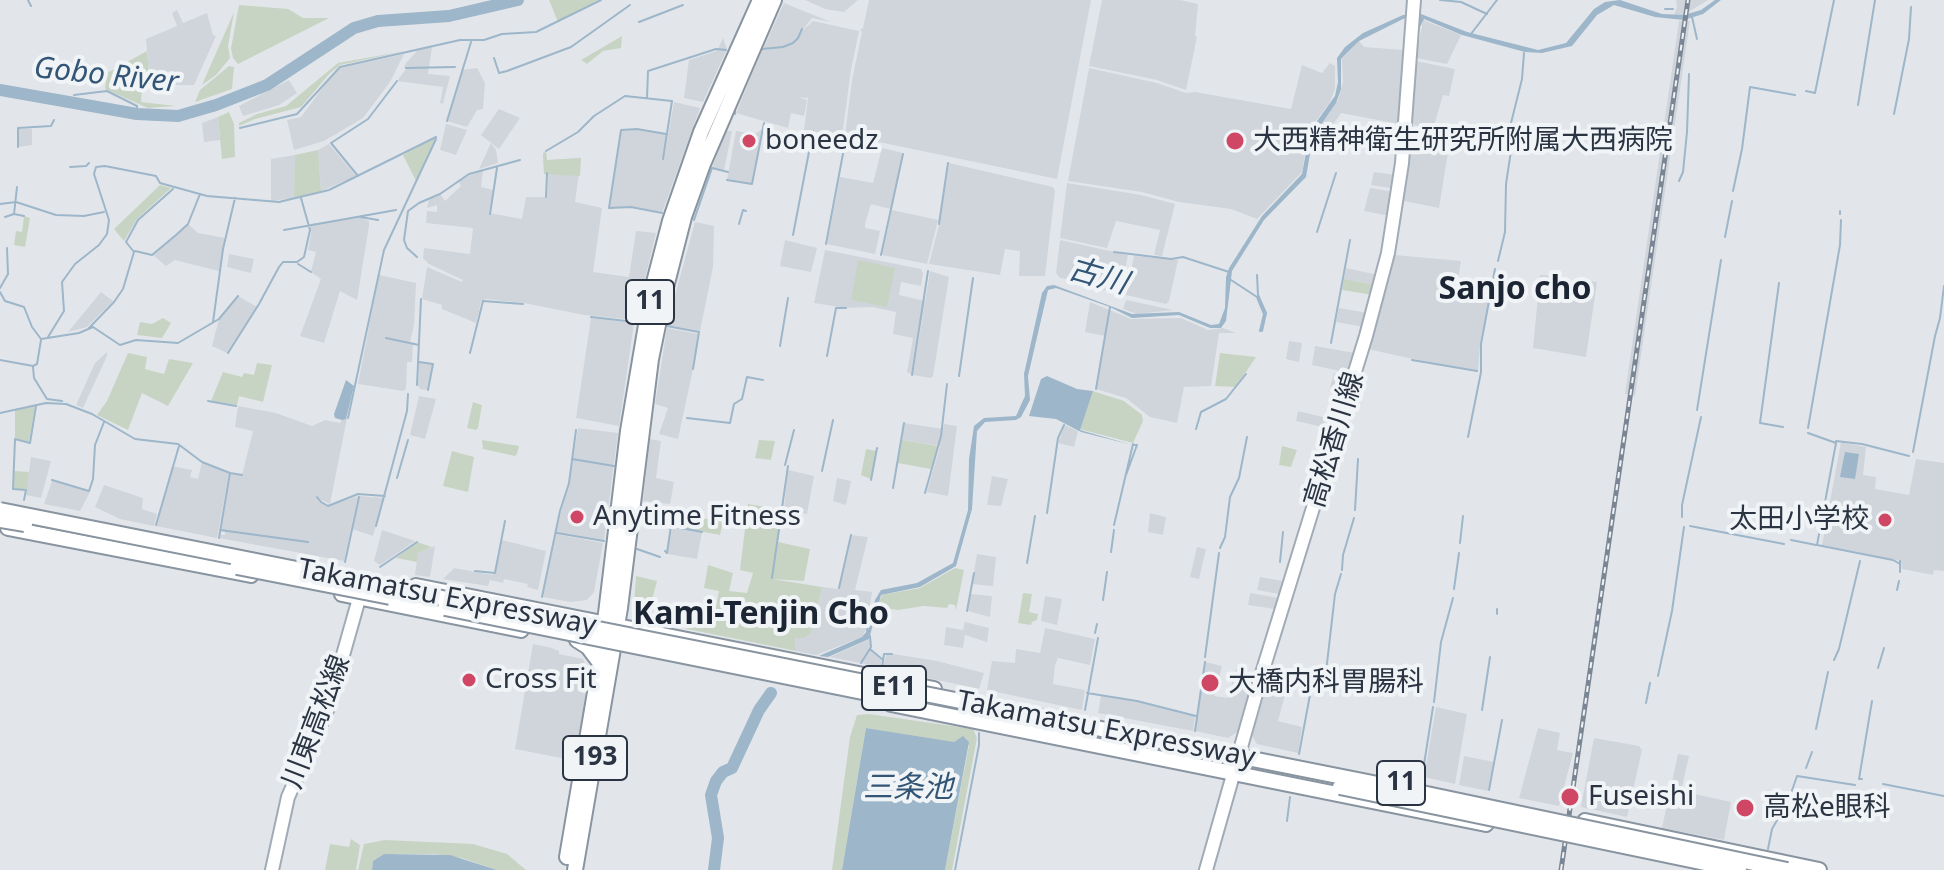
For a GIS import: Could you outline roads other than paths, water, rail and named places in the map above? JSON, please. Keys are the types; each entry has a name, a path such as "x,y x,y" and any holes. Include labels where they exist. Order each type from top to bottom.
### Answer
{"highway":[{"name":"11","path":"617,624 607,600 638,364 659,260 703,125 760,0"},
{"name":"11","path":"608,646 617,624 651,359 672,262 684,217 710,145 774,0"},
{"name":"11","path":"0,507 617,624 1819,870"},
{"name":"Takamatsu Expressway","path":"0,507 1408,790 1787,870"},
{"name":"Takamatsu Expressway","path":"0,520 1009,720 1739,870"},
{"name":"11","path":"0,526 1709,870"},
{"name":"11","path":"359,598 383,597 507,615 385,585 365,576"},
{"path":"581,617 598,612 607,600"},
{"path":"577,640 594,653 600,663"},
{"name":"193","path":"565,870 600,663 608,646"},
{"name":"193","path":"575,870 608,646"},
{"path":"915,709 898,700 727,659 900,688 921,686"}],"main road":[{"name":"高松香川線","path":"1206,870 1388,253 1402,163 1414,0"},
{"name":"川東高松線","path":"272,870 288,797 328,708 365,576"}],"water":[{"path":"1620,0 1662,14 1684,15 1721,0 1703,14 1684,20 1655,17 1614,5 1597,15 1572,46 1542,53 1525,52 1462,35 1424,19 1420,27 1420,20 1405,18 1359,41 1341,59 1341,89 1336,103 1313,136 1306,177 1264,220 1232,271 1226,321 1221,328 1210,328 1179,315 1132,318 1056,288 1048,290 1028,376 1030,400 1016,420 985,422 977,431 972,509 956,566 920,587 881,595 869,639 828,657 819,656 862,637 868,630 875,600 881,590 917,583 953,563 968,510 969,459 974,426 984,418 1016,416 1025,396 1024,374 1042,293 1047,286 1054,285 1132,314 1179,312 1211,325 1219,324 1225,308 1229,268 1262,216 1302,174 1310,131 1335,96 1337,58 1345,47 1363,33 1403,15 1421,14 1467,32 1538,50 1566,43 1594,9 1605,2"},
{"path":"1047,376 1077,389 1093,391 1080,430 1132,445 1081,432 1056,419 1029,416 1041,379"},
{"path":"346,380 354,386 346,419 342,420 335,418 334,414"},
{"path":"1845,452 1859,454 1855,479 1840,477"},
{"name":"三条池","path":"866,728 954,742 963,736 969,742 945,870 842,870"},
{"path":"384,854 450,855 497,870 372,870 373,861"}],"waterway":[{"path":"28,0 31,6"},
{"name":"Gobo River","path":"0,90 137,114 178,116 267,85 354,28 378,21 449,16 518,0"},
{"path":"240,128 297,114 340,67 460,40 484,40 502,34 536,32 601,0"},
{"path":"1440,0 1461,2 1487,14"},
{"path":"1471,34 1497,0"},
{"path":"1806,91 1815,93 1834,0"},
{"path":"1858,105 1875,0"},
{"path":"494,58 499,73 571,47 630,5"},
{"path":"639,22 683,5"},
{"path":"1894,114 1909,39 1911,7"},
{"path":"1665,9 1673,9"},
{"path":"1692,17 1697,39"},
{"path":"762,49 793,43 802,29"},
{"path":"447,121 471,42"},
{"path":"647,98 648,71 716,49 726,50"},
{"path":"1511,138 1524,53"},
{"path":"406,68 455,67"},
{"path":"1679,181 1683,172 1687,132 1689,74"},
{"path":"358,176 331,143 368,119 397,81"},
{"path":"1733,191 1750,87 1795,95"},
{"path":"74,95 107,91 137,106 137,114"},
{"path":"546,151 578,132 594,116 625,96 672,101 663,159"},
{"path":"735,108 735,114"},
{"path":"18,147 18,128 51,126 54,120"},
{"path":"727,180 752,184 764,123"},
{"path":"662,213 631,207 609,208 621,130 637,129 666,134"},
{"path":"793,235 813,131"},
{"path":"48,337 64,311 62,282 75,264 99,245 107,234 109,220 94,174 96,167 156,176 160,183 207,196 279,202 329,190 436,137"},
{"path":"348,418 384,250 436,139"},
{"path":"826,244 845,143"},
{"path":"1498,261 1505,232 1506,184 1511,151"},
{"path":"881,255 903,154"},
{"path":"417,257 407,248 404,240 408,211 469,174 520,160"},
{"path":"70,167 89,163"},
{"path":"939,224 948,163"},
{"path":"490,214 497,168"},
{"path":"694,220 712,168 728,172"},
{"path":"546,197 547,173"},
{"path":"1317,232 1336,173"},
{"path":"5,217 14,214 17,187"},
{"path":"89,328 123,289 134,252 126,242 138,220 173,189"},
{"path":"135,251 152,255 176,235 188,224 200,194"},
{"path":"213,322 223,249 235,198"},
{"path":"228,353 279,267 283,262 297,262 304,257 310,230 301,198"},
{"path":"1725,237 1732,201"},
{"path":"0,204 16,202 56,215 84,216 104,212"},
{"path":"284,230 396,210"},
{"path":"739,224 743,210 746,211"},
{"path":"14,214 24,216"},
{"path":"360,217 378,220"},
{"path":"1808,428 1840,245 1841,220"},
{"path":"1331,343 1350,240"},
{"path":"0,288 8,274 7,248"},
{"path":"1114,252 1171,259 1183,257 1229,272"},
{"path":"1697,410 1721,260"},
{"path":"298,264 311,272"},
{"path":"1468,437 1481,372 1481,344 1495,269"},
{"path":"912,375 928,271"},
{"path":"1257,275 1258,295 1266,313 1262,331"},
{"path":"959,376 973,278"},
{"path":"1228,278 1257,297 1264,314 1260,331"},
{"path":"1779,283 1760,423 1783,427"},
{"path":"1913,452 1944,286"},
{"path":"0,292 5,301 24,307 41,339 79,333 93,327 120,345 136,340 178,343 219,319 238,296"},
{"path":"780,346 788,298"},
{"path":"417,385 421,299"},
{"path":"470,353 483,301 523,304"},
{"path":"1096,389 1110,307"},
{"path":"827,356 836,308 846,308"},
{"path":"591,317 635,322"},
{"path":"667,326 699,332 693,369"},
{"path":"386,338 419,345"},
{"path":"0,360 33,366 37,364 41,340"},
{"path":"1412,360 1477,371"},
{"path":"419,362 433,364 428,390"},
{"path":"33,367 34,378 47,399 62,401"},
{"path":"1196,429 1201,412 1226,399 1246,374"},
{"path":"687,418 730,423 734,404 742,399 747,377 763,380"},
{"path":"925,493 941,436 947,384"},
{"path":"376,526 407,411 408,394"},
{"path":"208,401 236,406"},
{"path":"0,413 46,403 66,404 92,414 135,439 178,444 202,462 242,475"},
{"path":"24,500 26,490 13,489 15,439 30,443 36,406"},
{"path":"1682,517 1701,417"},
{"path":"822,471 833,420"},
{"path":"52,480 89,491 93,479 95,445 104,422"},
{"path":"893,488 904,423"},
{"path":"1047,513 1058,438 1064,425"},
{"path":"542,597 569,483 576,430"},
{"path":"785,465 794,430"},
{"path":"1808,433 1836,443 1817,545 1900,564"},
{"path":"1220,548 1247,437"},
{"path":"397,478 408,440"},
{"path":"1836,441 1909,456"},
{"path":"1114,525 1133,444"},
{"path":"1126,475 1137,445 1134,445"},
{"path":"156,525 179,446"},
{"path":"871,480 877,448"},
{"path":"572,459 614,466"},
{"path":"1355,510 1358,459"},
{"path":"772,578 788,466"},
{"path":"219,538 230,473"},
{"path":"317,497 328,506 358,494 385,496"},
{"path":"345,562 359,497"},
{"path":"1027,563 1035,516"},
{"path":"1460,543 1463,516"},
{"path":"1342,570 1354,518"},
{"path":"475,571 495,573 505,521"},
{"path":"665,551 667,553 671,526 702,532"},
{"path":"1690,526 1784,544"},
{"path":"1658,676 1672,611 1684,527"},
{"path":"220,530 308,542"},
{"path":"1111,552 1114,530"},
{"path":"1280,562 1283,532"},
{"path":"557,533 604,541"},
{"path":"839,588 851,535"},
{"path":"1791,540 1816,545"},
{"path":"380,567 417,542"},
{"path":"637,549 660,557"},
{"path":"1205,657 1219,553"},
{"path":"1454,589 1459,553"},
{"path":"1834,660 1860,561"},
{"path":"1900,561 1900,572"},
{"path":"1103,600 1107,572"},
{"path":"967,611 974,573"},
{"path":"1313,680 1315,669 1326,672 1335,594 1341,574"},
{"path":"1897,590 1899,581"},
{"path":"1434,702 1441,642 1453,598"},
{"path":"867,631 870,608"},
{"path":"1497,609 1497,614"},
{"path":"1095,633 1097,624"},
{"path":"861,663 871,647 870,636"},
{"path":"1085,710 1098,638"},
{"path":"1878,668 1884,648"},
{"path":"870,649 883,660"},
{"path":"882,667 884,654 892,654"},
{"path":"1482,710 1490,657"},
{"path":"1195,731 1205,662"},
{"path":"1816,729 1828,672"},
{"path":"1646,703 1650,683"},
{"path":"1299,754 1312,684"},
{"name":"古川","path":"714,870 718,838 711,795 716,781 723,772 732,768 759,710 771,693"},
{"path":"1087,693 1137,701 1196,716"},
{"path":"1862,779 1859,779 1872,701"},
{"path":"1422,777 1433,707"},
{"path":"1489,790 1502,720"},
{"path":"955,870 979,733"},
{"path":"1806,768 1812,752"},
{"path":"1768,849 1772,829 1789,799 1797,776 1855,785"},
{"path":"1883,784 1944,796"},
{"path":"1287,821 1290,797"}],"railway":[{"path":"1561,870 1688,0"}],"place":[{"name":"boneedz","path":"749,141"},
{"name":"大西精神衛生研究所附属大西病院","path":"1235,141"},
{"name":"Anytime Fitness","path":"577,517"},
{"name":"太田小学校","path":"1885,520"},
{"name":"Cross Fit","path":"469,680"},
{"name":"大橋内科胃腸科","path":"1210,683"},
{"name":"Fuseishi","path":"1570,797"},
{"name":"高松e眼科","path":"1745,808"}],"district":[{"name":"Sanjo cho","path":"1515,290"},
{"name":"Kami-Tenjin Cho","path":"761,615"}]}
